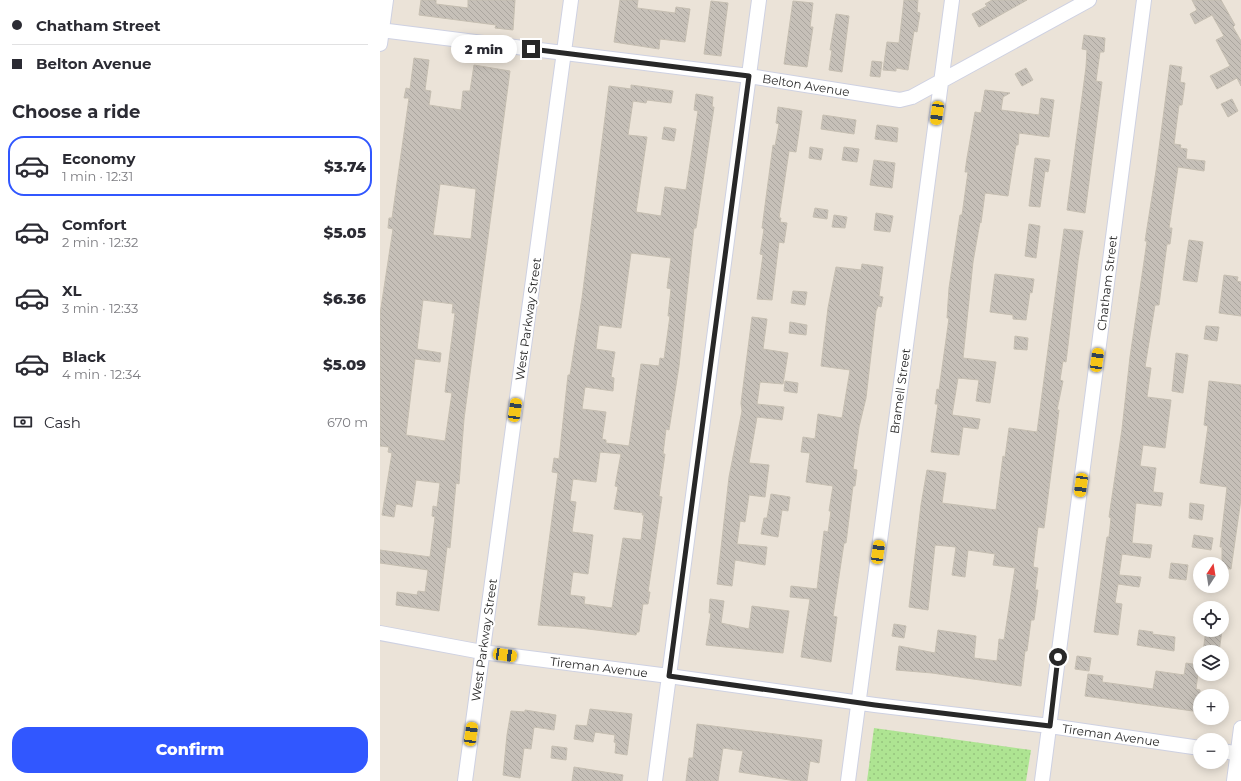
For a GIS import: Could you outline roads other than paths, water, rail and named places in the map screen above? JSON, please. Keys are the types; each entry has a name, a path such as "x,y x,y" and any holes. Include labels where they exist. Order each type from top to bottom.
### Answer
{"street":[{"path":"381,35 386,0"},
{"name":"West Parkway Street","path":"465,781 571,0"},
{"path":"655,781 759,0"},
{"name":"Bramell Street","path":"848,781 952,0"},
{"name":"Belton Avenue","path":"381,35 565,53 749,76 900,100 912,97 1089,0"},
{"name":"Chatham Street","path":"1042,781 1144,0"},
{"name":"Tireman Avenue","path":"380,633 482,652 669,676 858,703 1050,726 1193,747"},
{"path":"1234,781 1239,754 1241,728"},
{"path":"1229,752 1239,754"}]}
